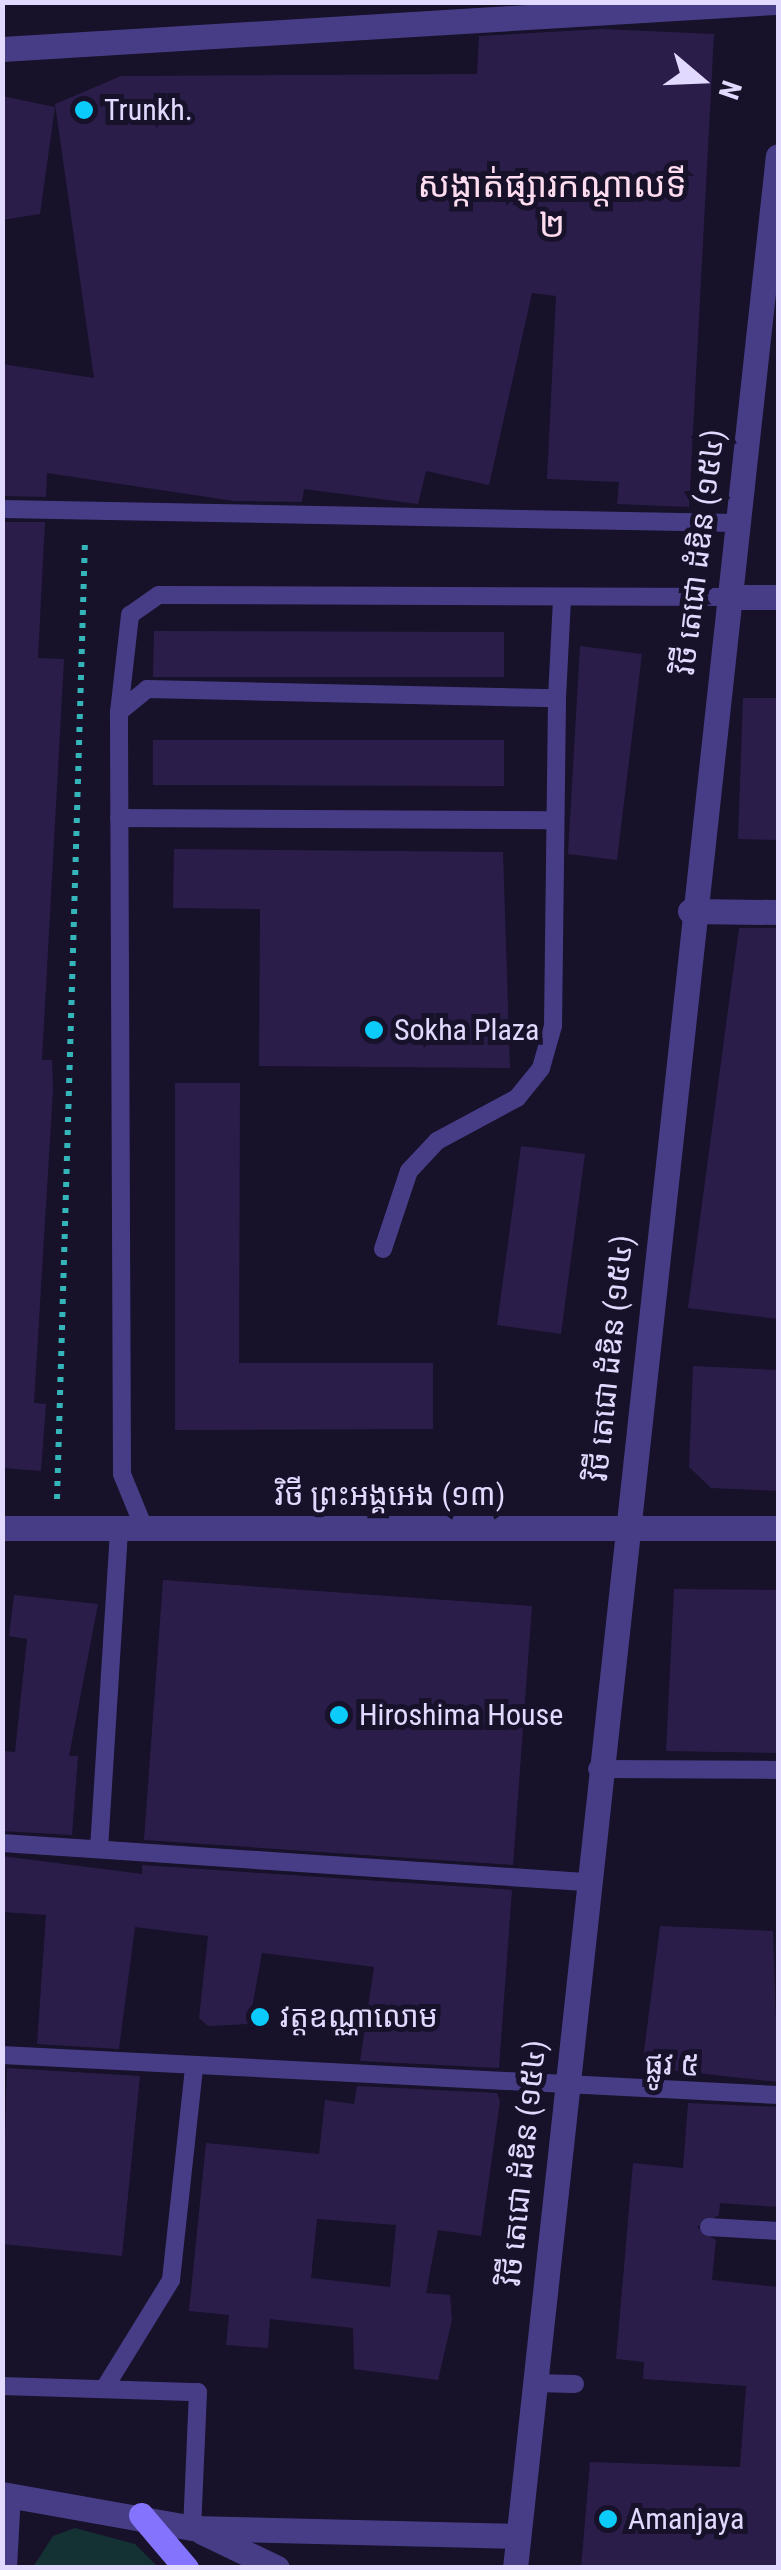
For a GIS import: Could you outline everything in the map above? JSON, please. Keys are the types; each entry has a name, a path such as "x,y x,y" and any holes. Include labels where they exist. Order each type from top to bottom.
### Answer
{"main road":[{"path":"141,2514 186,2568"}],"street":[{"path":"2,49 776,2"},
{"name":"វិថី តេជោ ដំឌិន (១៥៤)","path":"515,2568 690,911 778,156"},
{"path":"726,597 778,597"},
{"path":"690,911 778,912"},
{"name":"វិថី ព្រះអង្គអេង (១៣)","path":"2,1528 778,1528"},
{"path":"7,2494 141,2514 192,2528 277,2568"},
{"path":"192,2528 517,2536"}],"lane":[{"path":"2,509 734,523"},
{"path":"98,1850 132,1528 122,1474 119,712 130,615 159,595 726,597"},
{"path":"383,1248 409,1170 437,1140 518,1098 542,1068 552,1026 550,820 562,598"},
{"path":"119,712 148,689 557,698"},
{"path":"120,818 550,820"},
{"path":"597,1769 778,1770"},
{"path":"2,1843 586,1882"},
{"name":"ផ្លូវ ៥","path":"2,2055 564,2090 778,2096"},
{"path":"104,2389 171,2280 194,2068"},
{"path":"709,2227 778,2231"},
{"path":"533,2382 575,2384"},
{"path":"2,2386 198,2392 192,2528"},
{"path":"7,2494 8,2568"}],"path":[{"path":"56,1528 85,511"}],"green space":[{"path":"75,2528 135,2544 158,2567 33,2567 53,2536"}],"building":[{"path":"603,29 714,34 689,507 617,504 619,482 547,479 556,296 532,293 489,485 426,471 418,504 304,489 302,502 234,501 47,473 46,497 2,496 2,364 94,378 55,104 121,76 477,74 479,36"},
{"path":"2,96 55,107 40,214 2,220"},
{"path":"2,522 45,522 38,658 64,659 42,1060 52,1060 53,1090 34,1403 46,1404 41,1471 2,1468"},
{"path":"154,631 504,632 504,677 153,677"},
{"path":"580,646 642,654 617,860 568,854"},
{"path":"743,698 778,698 778,840 738,839"},
{"path":"153,740 504,740 504,786 153,785"},
{"path":"174,849 503,852 510,1068 259,1066 260,909 173,908"},
{"path":"739,928 778,928 778,1319 688,1308"},
{"path":"175,1083 240,1083 239,1363 433,1363 433,1429 175,1430"},
{"path":"521,1146 585,1154 561,1334 497,1325"},
{"path":"693,1366 778,1370 778,1491 711,1488 689,1467"},
{"name":"Hiroshima House","path":"163,1580 532,1606 513,1865 144,1840"},
{"path":"674,1589 778,1590 778,1753 666,1751"},
{"path":"14,1595 98,1604 69,1756 78,1756 72,1835 2,1831 4,1751 15,1752 27,1639 9,1636"},
{"path":"2,1856 142,1874 142,1865 512,1890 499,2068 360,2061 374,1967 262,1953 249,2024 208,2026 199,2018 208,1936 135,1927 119,2049 37,2044 46,1915 2,1912"},
{"path":"660,1926 773,1931 778,2082 642,2067"},
{"path":"7,2068 140,2076 122,2256 2,2244"},
{"path":"357,2086 497,2093 500,2101 481,2236 438,2230 426,2293 450,2295 452,2320 438,2380 354,2369 353,2328 270,2319 268,2348 226,2345 229,2315 189,2311 206,2143 319,2154 325,2100 354,2104","holes":["317,2219 396,2225 390,2287 311,2278"]},
{"path":"688,2103 778,2107 778,2207 720,2203 719,2215 697,2227 716,2240 712,2280 778,2287 778,2568 581,2568 590,2462 740,2467 746,2386 643,2379 644,2362 616,2359 633,2163 683,2168"}],"place":[{"name":"Trunkh.","path":"84,110"},
{"name":"Sokha Plaza","path":"374,1030"},
{"name":"Hiroshima House","path":"339,1715"},
{"name":"វត្តឧណ្ណាលោម","path":"260,2017"},
{"name":"Amanjaya","path":"608,2519"}],"district":[{"name":"សង្កាត់ផ្សារកណ្ដាលទី ២","path":"552,206"}]}
